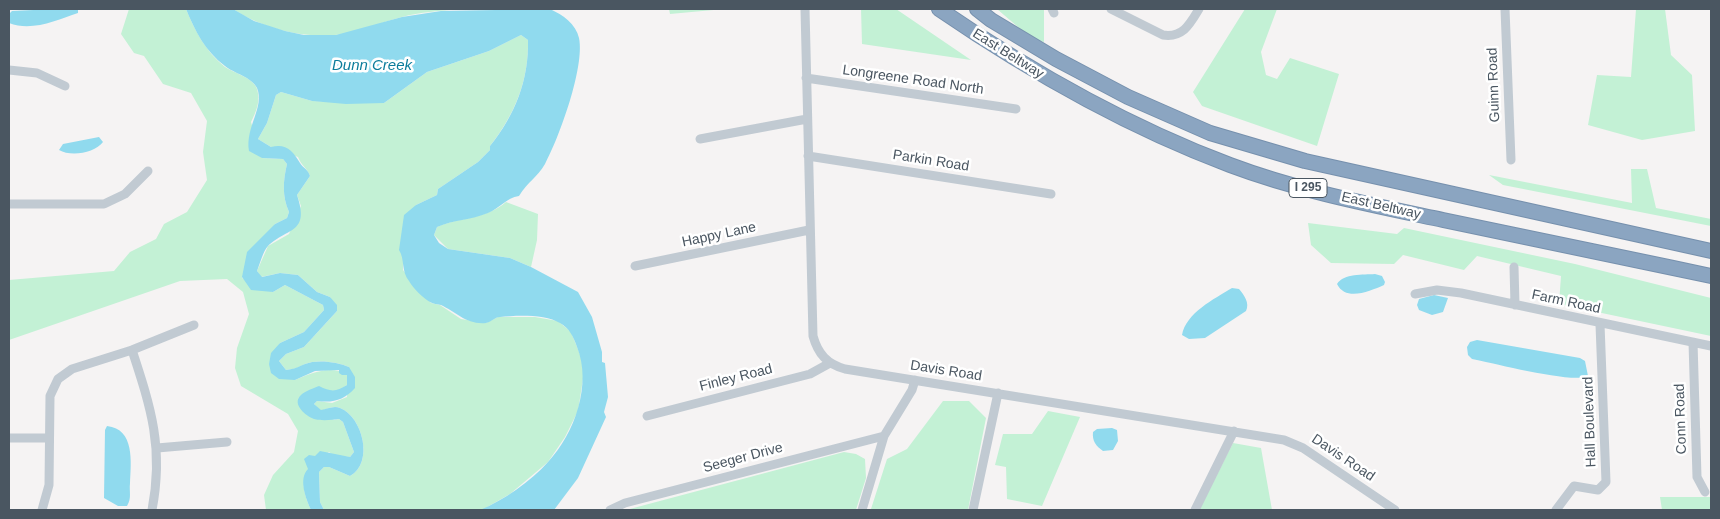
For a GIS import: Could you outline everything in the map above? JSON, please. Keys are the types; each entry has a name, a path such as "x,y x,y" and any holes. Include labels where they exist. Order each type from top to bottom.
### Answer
{"highway":[{"name":"East Beltway","path":"939,9 1002,52 1082,99 1166,140 1233,166 1308,188 1392,209 1711,276"},
{"name":"East Beltway","path":"977,9 991,20 1056,59 1128,97 1210,133 1305,161 1711,251"}],"street":[{"path":"805,9 813,336 817,351 830,364"},
{"path":"1111,9 1163,35 1177,39 1187,28 1199,9"},
{"name":"Guinn Road","path":"1505,9 1511,160"},
{"path":"9,70 37,73 65,86"},
{"name":"Longreene Road North","path":"806,78 1016,109"},
{"path":"700,139 807,120"},
{"name":"Parkin Road","path":"808,156 1051,194"},
{"path":"9,204 104,204 125,194 148,170"},
{"name":"Happy Lane","path":"635,266 809,230"},
{"path":"1514,267 1515,305"},
{"name":"Farm Road","path":"1415,294 1437,290 1711,346"},
{"name":"Hall Boulevard","path":"1556,510 1574,486 1598,490 1606,482 1600,324"},
{"path":"42,510 48,485 50,396 58,379 72,369 132,350 194,325"},
{"name":"Conn Road","path":"1693,342 1697,477 1705,492"},
{"path":"132,350 149,402 157,448 157,473 152,510"},
{"name":"Davis Road","path":"830,364 845,369 1234,431 1294,443 1332,466 1395,510"},
{"name":"Finley Road","path":"647,416 810,374 830,364"},
{"path":"862,510 884,436 912,390 915,380"},
{"path":"973,510 998,393"},
{"path":"1194,510 1234,431"},
{"name":"Seeger Drive","path":"610,510 625,503 884,436"},
{"path":"9,438 49,438"},
{"path":"157,448 227,442"}],"green space":[{"path":"129,9 186,9 197,33 212,55 225,67 248,79 255,85 258,93 258,102 251,122 262,158 283,159 287,164 284,188 289,212 287,218 275,224 242,278 273,292 285,285 323,305 324,310 304,332 280,343 269,364 295,380 327,370 341,371 347,374 347,385 338,391 298,398 334,420 339,419 343,422 354,452 350,457 334,456 329,452 309,471 305,477 304,491 311,510 266,510 264,495 273,475 294,452 298,431 288,414 241,386 235,368 237,348 249,314 243,292 227,279 180,281 9,340 9,280 114,271 130,252 156,239 164,224 187,212 207,180 203,152 207,121 191,93 163,84 144,56 134,53 121,34"},
{"path":"233,9 459,9 416,14 344,34 322,36 282,30 256,22"},
{"path":"669,9 724,9 670,14"},
{"path":"861,9 896,9 971,60 862,44"},
{"path":"997,9 1044,9 1044,42 1032,39"},
{"path":"1245,9 1277,9 1261,52 1266,75 1277,79 1290,58 1339,74 1317,146 1202,106 1193,92"},
{"path":"1636,9 1665,9 1671,55 1692,75 1695,131 1642,140 1588,125 1597,75 1631,77"},
{"path":"521,35 528,40 526,69 519,96 507,122 490,146 490,150 478,162 438,189 437,195 416,205 403,255 403,270 431,303 440,305 461,319 486,323 498,317 535,317 558,321 571,332 583,362 583,379 578,411 565,437 548,462 510,494 482,510 324,510 320,502 319,472 324,467 329,467 350,476 357,470 362,461 363,440 355,421 348,413 335,407 321,411 314,404 317,401 332,403 347,397 349,367 321,361 310,362 286,370 279,361 286,354 304,347 337,311 330,297 317,292 298,275 280,273 261,277 257,271 268,246 289,234 301,206 297,195 310,176 298,157 271,147 258,139 267,123 276,95 281,92 312,101 384,103 427,72 489,51"},
{"path":"1631,169 1647,169 1656,208 1711,219 1711,226 1503,185 1489,175 1632,203"},
{"path":"506,202 538,214 537,240 531,267 510,258 448,249 434,235 437,227 482,215"},
{"path":"1308,223 1397,234 1404,228 1575,264 1711,298 1711,336 1559,304 1561,276 1477,256 1464,270 1403,255 1394,264 1331,263 1311,245"},
{"path":"943,401 969,401 986,418 968,510 871,509 887,459 907,449"},
{"path":"1048,411 1080,417 1042,506 1007,499 1006,467 995,465 1003,434 1032,434"},
{"path":"1233,443 1261,448 1272,510 1199,510"},
{"path":"844,452 856,454 865,459 866,478 856,510 626,510"},
{"path":"1660,497 1711,497 1711,510 1662,510"}],"water":[{"name":"Dunn Creek","path":"186,9 233,9 254,21 304,35 336,35 402,17 441,11 550,9 564,17 575,28 579,38 580,51 575,84 557,137 542,169 519,196 510,199 488,213 437,227 434,235 439,243 448,249 510,258 531,267 578,292 592,317 602,352 602,362 605,363 608,397 604,412 606,417 578,478 554,510 480,510 507,496 533,477 558,450 566,437 578,407 582,392 583,376 581,361 571,333 554,320 539,317 507,316 498,317 486,323 473,322 441,305 431,303 413,287 407,277 399,250 404,215 416,205 437,195 438,189 478,162 490,150 490,146 507,122 519,96 526,69 528,40 521,35 489,51 427,72 384,103 346,104 312,101 281,92 276,95 267,123 258,139 271,147 281,146 288,149 295,155 310,176 297,195 301,217 299,223 295,228 266,248 257,271 262,277 280,273 298,275 317,292 330,297 337,305 337,311 304,347 286,354 279,361 286,370 310,362 321,361 349,367 355,377 355,388 338,400 329,402 317,401 314,404 321,410 335,407 348,413 360,430 363,440 362,461 357,470 350,476 329,467 324,467 319,472 320,502 324,510 311,510 303,483 308,469 304,459 309,455 315,456 320,451 350,457 354,452 343,422 339,419 314,419 301,409 298,398 305,392 319,386 333,390 343,387 347,385 347,375 342,375 339,373 339,370 315,371 295,380 279,379 271,373 269,364 271,353 280,343 304,332 324,310 323,305 285,285 273,292 251,290 242,277 247,252 275,224 287,218 289,212 284,188 287,164 283,159 262,158 249,151 250,134 259,102 257,88 247,78 228,69 212,54 197,33"},
{"path":"78,10 78,13 35,26 9,23 9,14 12,11"},
{"path":"99,137 103,142 89,151 70,153 59,150 63,144"},
{"path":"1375,274 1382,276 1385,282 1384,285 1359,294 1346,293 1337,284 1340,280 1349,276"},
{"path":"1232,288 1239,289 1244,296 1247,302 1246,311 1205,338 1189,339 1182,335 1189,320 1195,313"},
{"path":"1434,295 1448,298 1443,312 1432,315 1419,310 1417,305 1419,299"},
{"path":"1477,340 1580,358 1585,361 1588,376 1580,378 1550,375 1472,359 1468,355 1467,347 1470,342"},
{"path":"107,426 116,428 123,433 129,448 131,457 130,495 127,506 118,506 104,498 105,430"},
{"path":"1112,428 1117,430 1118,441 1113,450 1103,451 1095,443 1093,432 1097,429"}]}
